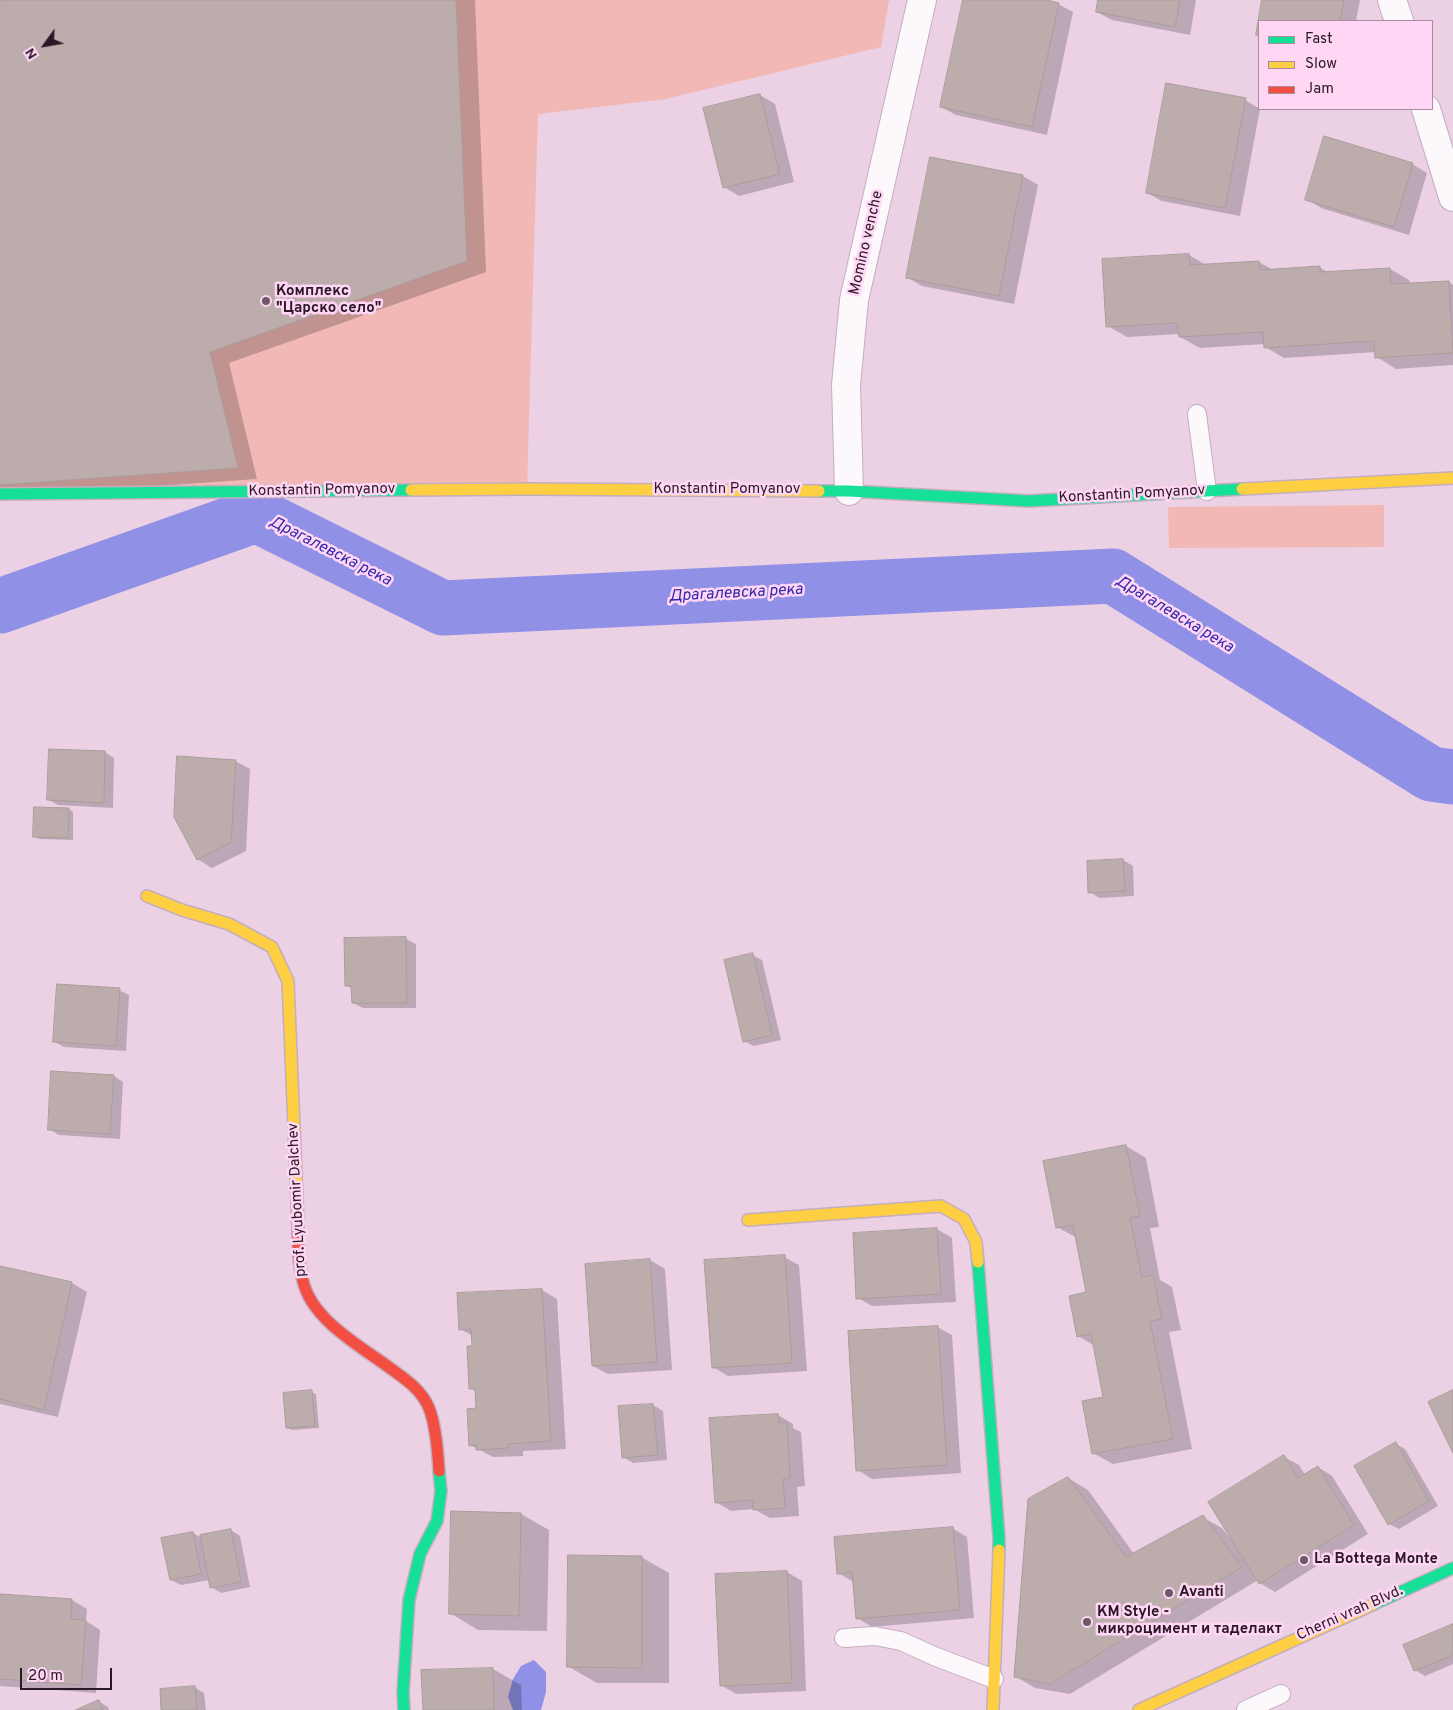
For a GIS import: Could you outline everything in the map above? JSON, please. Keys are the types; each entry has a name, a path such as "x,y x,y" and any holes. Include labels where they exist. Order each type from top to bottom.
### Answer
{"street":[{"name":"Momino venche","path":"849,491 846,385 854,300 922,0"},
{"path":"1392,0 1399,20"},
{"path":"1426,110 1453,197"},
{"name":"Konstantin Pomyanov","path":"0,494 518,489 849,491 1028,501 1453,478"},
{"name":"prof. Lyubomir Dalchev","path":"147,896 182,910 229,924 272,947 288,981 299,1261 303,1283 310,1299 331,1325 414,1385 429,1408 437,1446 441,1491 437,1522 420,1554 409,1600 403,1693 404,1710"},
{"path":"748,1220 941,1206 964,1219 976,1242 999,1538 993,1710"},
{"name":"Cherni vrah Blvd.","path":"1139,1710 1453,1568"}],"lane":[{"path":"1197,414 1207,491"},
{"path":"844,1638 875,1636 901,1641 994,1679"},
{"path":"1246,1710 1282,1694"}],"shaded area":[{"name":"Комплекс \"Царско село\"","path":"0,0 889,0 881,47 666,99 538,114 527,489 0,494"},
{"path":"1384,505 1384,547 1169,548 1168,507"}],"water":[{"path":"534,1660 546,1672 546,1692 541,1710 513,1710 508,1697 513,1679 521,1666"}],"building":[{"name":"Комплекс \"Царско село\"","path":"0,0 456,0 467,261 210,352 238,468 0,485"},
{"path":"963,0 1047,0 1059,3 1032,127 940,107"},
{"path":"1098,0 1180,0 1175,27 1096,12"},
{"path":"1262,0 1344,0 1340,20 1259,20"},
{"path":"1166,83 1246,98 1225,208 1146,193"},
{"path":"760,94 780,174 723,188 703,108"},
{"path":"1324,136 1413,163 1394,227 1305,200"},
{"path":"930,157 1023,175 999,296 906,278"},
{"path":"1189,254 1190,265 1259,261 1260,270 1320,266 1320,272 1390,268 1391,284 1449,281 1453,353 1375,358 1374,341 1264,348 1263,332 1179,337 1177,323 1106,327 1102,259"},
{"path":"49,749 105,751 104,803 47,800"},
{"path":"177,756 236,760 231,842 197,860 174,817"},
{"path":"34,807 69,808 68,838 33,837"},
{"path":"1123,859 1125,891 1088,893 1087,861"},
{"path":"406,937 407,1003 352,1003 351,986 345,986 344,938"},
{"path":"753,953 772,1035 743,1042 724,960"},
{"path":"57,984 120,988 116,1046 53,1042"},
{"path":"51,1071 114,1075 110,1134 48,1130"},
{"path":"1126,1145 1140,1216 1130,1218 1142,1277 1153,1275 1162,1319 1150,1321 1173,1439 1092,1454 1082,1401 1103,1397 1091,1334 1077,1337 1069,1296 1086,1292 1073,1225 1056,1228 1043,1161"},
{"path":"937,1228 941,1294 856,1299 853,1233"},
{"path":"785,1255 792,1363 712,1368 704,1260"},
{"path":"650,1259 657,1362 592,1366 585,1264"},
{"path":"0,1266 72,1282 44,1410 0,1399"},
{"path":"542,1289 551,1441 508,1444 509,1448 476,1450 476,1445 469,1446 467,1409 476,1408 475,1389 469,1389 467,1346 472,1346 471,1329 459,1330 457,1293"},
{"path":"938,1326 947,1465 856,1471 848,1331"},
{"path":"312,1390 315,1426 286,1428 283,1393"},
{"path":"1453,1390 1453,1453 1428,1402"},
{"path":"653,1404 658,1455 622,1458 618,1406"},
{"path":"778,1414 779,1423 787,1422 790,1478 783,1479 785,1508 753,1510 753,1500 715,1503 709,1418"},
{"path":"1396,1442 1429,1501 1388,1525 1354,1466"},
{"path":"1284,1455 1298,1478 1318,1466 1354,1525 1259,1584 1208,1502"},
{"path":"1068,1477 1126,1557 1203,1515 1242,1567 1050,1684 1014,1677 1028,1499"},
{"path":"451,1511 521,1513 519,1616 449,1614"},
{"path":"953,1527 960,1610 856,1619 852,1572 837,1574 834,1537"},
{"path":"231,1529 241,1582 210,1588 200,1535"},
{"path":"193,1532 201,1574 170,1580 161,1538"},
{"path":"568,1555 642,1556 642,1668 567,1667"},
{"path":"787,1571 792,1683 720,1686 715,1574"},
{"path":"0,1594 72,1599 71,1619 86,1620 81,1685 0,1679"},
{"path":"1453,1624 1453,1655 1414,1671 1403,1645"},
{"path":"493,1668 494,1710 423,1710 421,1670"},
{"path":"195,1686 197,1710 161,1710 160,1689"},
{"path":"99,1700 103,1710 76,1710"}],"waterway":[{"name":"Драгалевска река","path":"0,606 256,515 443,608 1113,576 1431,774 1453,777"}],"traffic: fast":[{"path":"819,491 1029,501 1242,489"},
{"path":"0,494 411,490"},
{"path":"978,1262 999,1550"},
{"path":"404,1710 403,1693 409,1600 420,1554 437,1521 441,1491 439,1471"},
{"path":"1372,1605 1453,1568"}],"traffic: slow":[{"path":"1242,489 1453,478"},
{"path":"411,490 819,491"},
{"path":"147,896 182,910 229,924 272,947 288,981 298,1225"},
{"path":"748,1220 941,1206 964,1219 976,1242 978,1262"},
{"path":"993,1710 999,1550"},
{"path":"1139,1710 1372,1605"}],"traffic: jam":[{"path":"298,1225 300,1267 308,1295 316,1308 339,1331 407,1380 422,1395 429,1408 433,1422 439,1471"}],"place":[{"name":"Комплекс \"Царско село\"","path":"266,301"},
{"name":"La Bottega Monte","path":"1304,1560"},
{"name":"Avanti","path":"1169,1593"},
{"name":"KM Style - микроцимент и таделакт","path":"1087,1622"}]}
